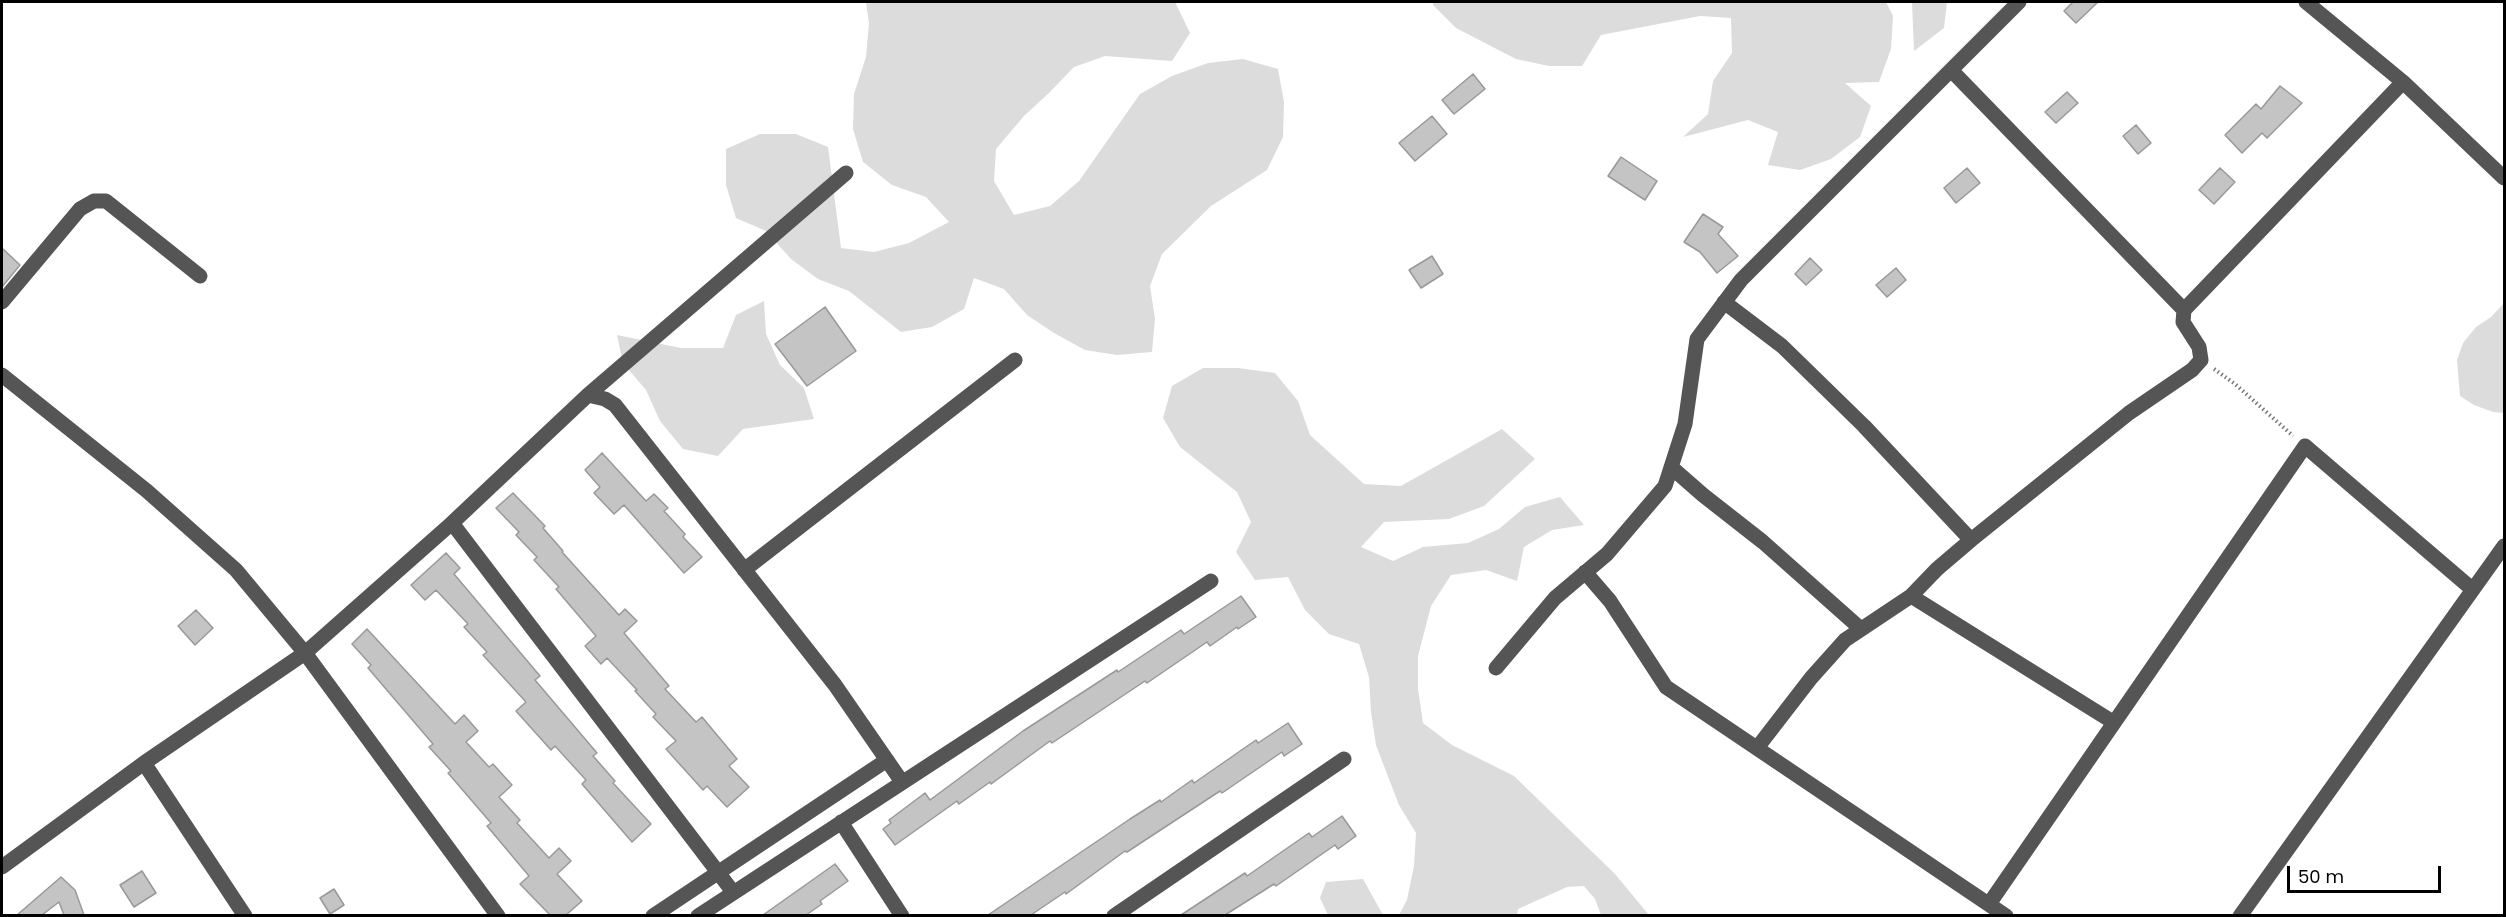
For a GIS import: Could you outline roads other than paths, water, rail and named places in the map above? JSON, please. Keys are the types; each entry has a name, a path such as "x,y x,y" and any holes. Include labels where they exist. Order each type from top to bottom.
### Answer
{"street":[{"path":"1496,668 1555,598 1607,554 1665,486 1685,424 1697,339 1741,280 2019,2"},
{"path":"2306,2 2403,82 2505,178"},
{"path":"1952,71 2184,310"},
{"path":"1757,748 1811,678 1845,640 1911,596 1937,569 1971,540 2129,413 2192,370 2201,360 2199,347 2183,322 2184,310 2403,82"},
{"path":"2,867 144,763 305,653 452,523 588,395 846,173"},
{"path":"2,302 80,209 94,201 106,201 200,276"},
{"path":"1724,302 1782,346 1864,426 1971,540"},
{"path":"744,570 1015,360"},
{"path":"2,375 147,491 236,570 305,653 498,915"},
{"path":"588,395 596,396 615,405 835,685 902,783"},
{"path":"1989,904 2305,446 2472,589"},
{"path":"1671,467 1763,542 1861,630"},
{"path":"452,523 734,892"},
{"path":"2240,915 2505,546"},
{"path":"1585,572 1610,601 1666,687 2006,915"},
{"path":"698,915 1211,581"},
{"path":"1911,596 2113,722"},
{"path":"1114,915 1344,759"},
{"path":"653,915 887,760"},
{"path":"144,763 245,915"},
{"path":"841,822 902,915"}]}
